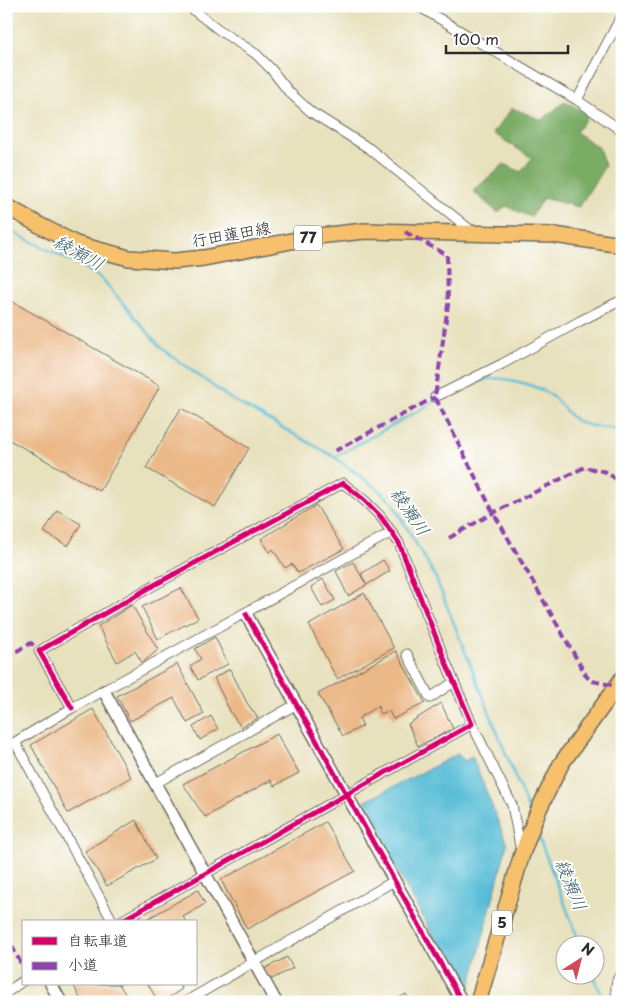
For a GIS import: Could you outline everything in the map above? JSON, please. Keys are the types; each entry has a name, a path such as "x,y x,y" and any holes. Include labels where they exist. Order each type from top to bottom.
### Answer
{"main road":[{"name":"行田蓮田線","path":"6,206 76,244 129,258 175,261 204,258 317,236 365,231 554,236 622,245"},
{"name":"5","path":"478,1002 523,849 538,811 561,764 622,679"}],"street":[{"path":"188,6 222,32 256,54 293,96 311,112 370,149 476,234"},
{"path":"418,6 577,100 622,131"},
{"path":"577,100 622,15"},
{"path":"435,397 502,364 622,300"},
{"path":"72,708 39,651 156,584 343,483 364,500 392,532 399,543 472,724 512,804 523,849"},
{"path":"112,920 15,742 72,708 392,532"},
{"path":"246,614 462,1002"},
{"path":"407,654 430,698 454,682"},
{"path":"104,691 276,1002"},
{"path":"156,783 296,705"},
{"path":"123,920 472,724"},
{"path":"185,1002 394,881"},
{"path":"618,1002 616,979 622,972"},
{"path":"6,993 22,981"},
{"path":"52,986 61,1002"}],"green space":[{"path":"565,101 589,115 576,132 599,148 605,166 579,207 543,198 531,217 506,206 498,213 473,191 504,164 521,172 532,158 493,133 512,108 542,120"}],"water":[{"path":"458,754 465,761 472,756 507,844 469,992 465,993 360,804"}],"building":[{"path":"6,298 160,386 100,491 6,438"},
{"path":"181,408 249,448 215,507 146,468"},
{"path":"316,505 344,549 298,573 292,564 285,568 273,549 270,552 261,539"},
{"path":"57,510 81,524 68,546 44,532"},
{"path":"383,560 390,571 348,596 336,571 353,562 366,584 361,574"},
{"path":"323,579 335,600 322,607 311,587"},
{"path":"181,588 198,618 158,639 142,607"},
{"path":"364,593 394,648 337,679 309,625"},
{"path":"132,605 158,650 142,663 135,651 117,662 98,626"},
{"path":"215,637 228,664 198,680 190,666 201,659 195,649"},
{"path":"396,651 425,703 393,719 389,711 380,714 378,706 359,718 363,726 343,736 318,694"},
{"path":"177,664 204,714 187,723 174,698 130,721 117,696"},
{"path":"230,669 247,703 258,718 241,727 231,713 214,678"},
{"path":"441,703 453,729 418,746 408,724"},
{"path":"93,709 131,777 68,813 31,745"},
{"path":"211,716 218,729 200,740 193,727"},
{"path":"277,734 299,773 274,786 271,780 205,817 183,784"},
{"path":"136,820 156,859 107,886 85,851"},
{"path":"325,822 355,871 247,929 221,880"},
{"path":"198,890 205,904 183,917 185,920 146,920"},
{"path":"287,957 293,968 270,980 264,969"},
{"path":"74,986 120,986 130,1002 82,1002"},
{"path":"149,986 181,986 182,989 162,1002 158,1002"},
{"path":"406,994 410,1002 391,1002"}],"waterway":[{"name":"綾瀬川","path":"6,229 85,268 103,280 162,349 231,399 333,456 379,490 393,504 435,576 530,814"},
{"path":"452,393 488,379 513,380 547,393 577,421 593,426 622,430"},
{"path":"335,457 436,401"},
{"name":"綾瀬川","path":"536,830 577,936"},
{"name":"綾瀬川","path":"598,986 604,1002"}],"marked path":[{"path":"405,232 447,255 448,305 435,397 492,510 587,677 592,681 617,686"},
{"path":"335,451 435,397"},
{"path":"449,538 491,514 585,467 606,472 622,483"},
{"path":"6,657 31,643 39,651"},
{"path":"6,935 22,965"}],"cycle path":[{"path":"72,708 39,651 156,584 343,483 381,517 399,543 472,724 123,920"},
{"path":"246,614 462,1002"}]}
